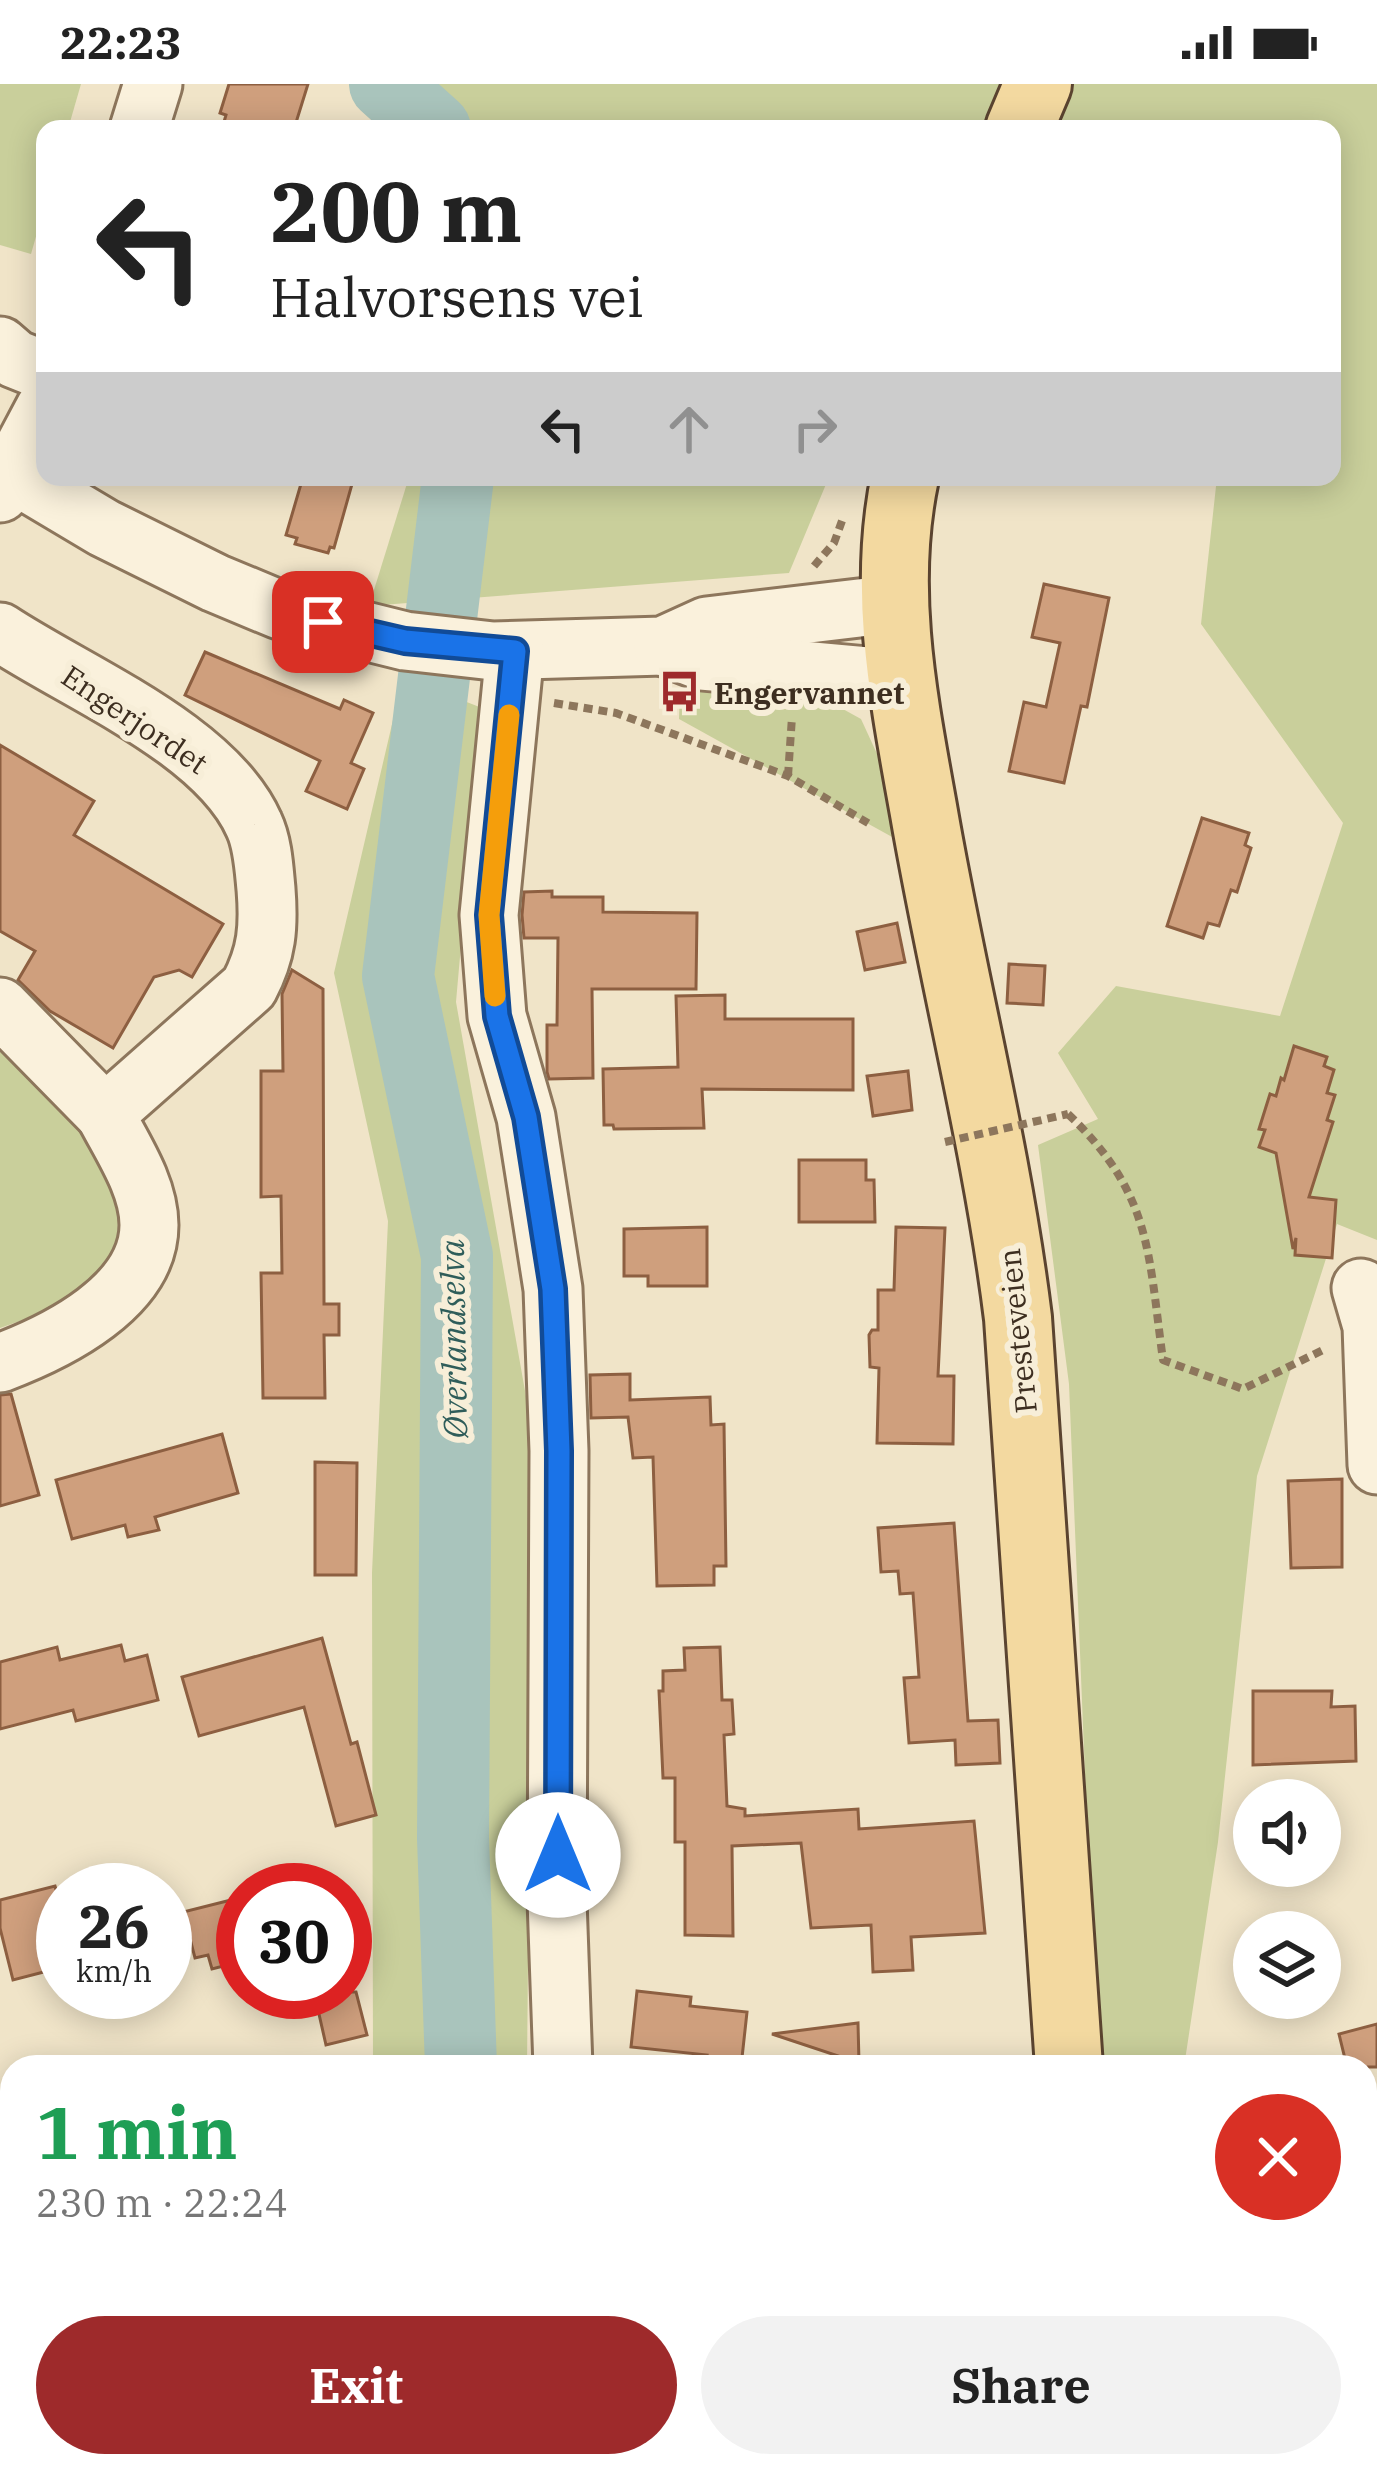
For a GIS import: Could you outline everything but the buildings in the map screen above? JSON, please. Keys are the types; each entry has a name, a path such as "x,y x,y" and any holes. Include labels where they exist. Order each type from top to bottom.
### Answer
{"main road":[{"path":"1023,120 1038,84"},
{"name":"Presteveien","path":"877,488 895,551 893,604 900,679 938,897 1008,1241 1018,1318 1069,2055"}],"street":[{"path":"142,120 153,84"},
{"path":"0,346 36,367"},
{"path":"36,423 4,477 215,583 280,610 506,666 663,646 706,626 893,604"},
{"name":"Engerjordet","path":"0,632 200,755 234,792 255,827 269,928 263,961 249,987 105,1114"},
{"path":"663,646 703,661 900,679"},
{"path":"506,666 489,915 497,1016 526,1117 553,1289 559,1451 557,1900 563,2055"},
{"path":"0,1006 105,1114 140,1183 149,1227 138,1264 115,1297 68,1335 0,1363"},
{"path":"1366,1307 1377,1465"}],"path":[{"path":"802,581 877,488"},
{"path":"506,666 616,713 788,776 874,827"},
{"path":"788,776 794,671"},
{"path":"945,1142 1068,1114 1122,1173 1145,1230 1163,1360 1243,1389 1366,1307"},
{"path":"958,1126 962,1148"}],"green space":[{"path":"0,84 81,84 71,120 36,120 36,236 31,254 0,245"},
{"path":"358,84 1377,84 1377,1240 1337,1224 1257,1476 1218,1842 1186,2055 1097,2055 1069,1384 1038,1145 1098,1119 1058,1053 1116,986 1280,1016 1343,823 1201,624 1216,486 1341,486 1341,120 404,120"},
{"path":"406,486 825,486 789,573 369,606"},
{"path":"403,677 482,708 456,1002 533,1436 527,2055 373,2055 372,1573 388,1221 334,973"},
{"path":"803,687 861,719 890,782 903,843 679,719 680,691"},
{"path":"0,1042 95,1150 123,1218 113,1264 80,1300 0,1328"}],"waterway":[{"name":"Øverlandselva","path":"385,84 425,120"},
{"name":"Øverlandselva","path":"457,486 398,976 457,1256 453,1838 461,2055"}],"slow traffic":[{"path":"495,996 489,915 509,715"}],"place":[{"name":"Engervannet","path":"680,692"}],"route":[{"path":"323,622 405,641 515,651 489,915 497,1016 526,1117 553,1289 559,1451 558,1855"}]}
